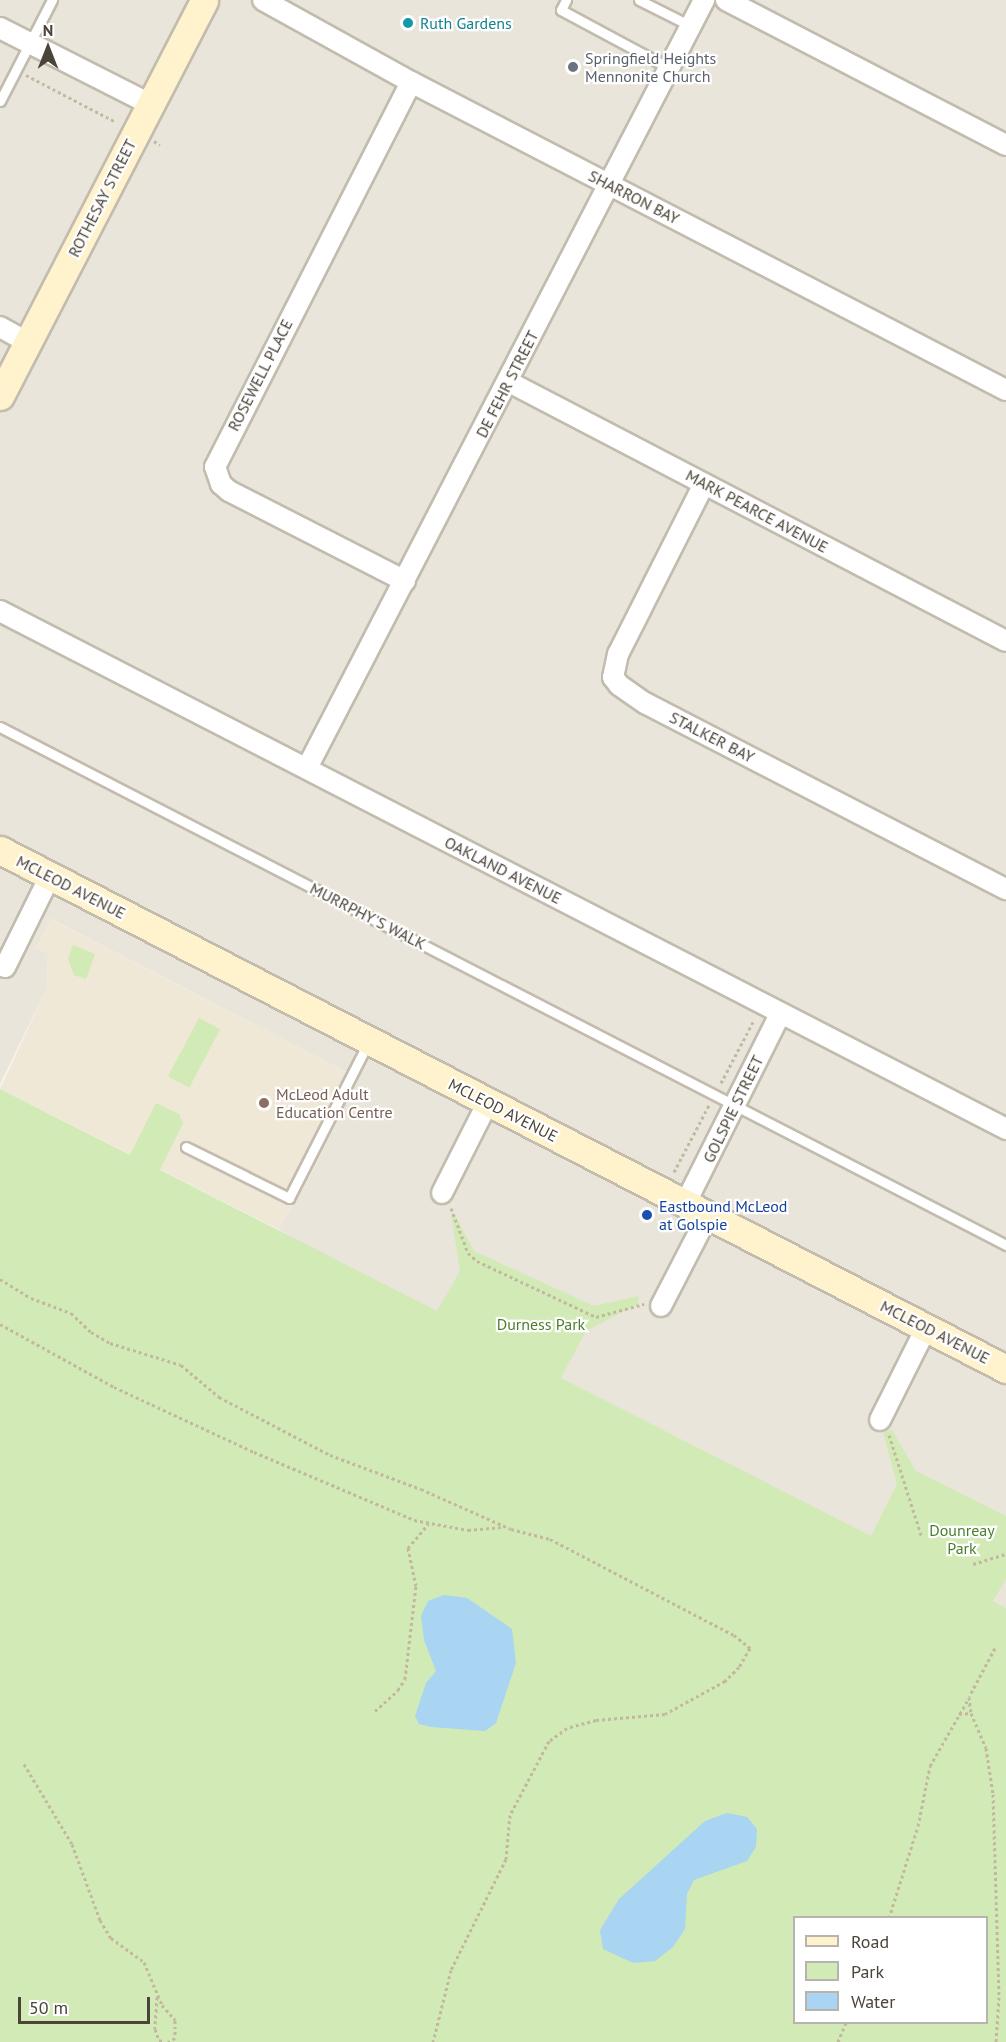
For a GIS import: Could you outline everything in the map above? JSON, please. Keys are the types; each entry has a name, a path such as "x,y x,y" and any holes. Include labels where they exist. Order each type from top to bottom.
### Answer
{"street":[{"name":"ROTHESAY STREET","path":"0,396 204,0"},
{"name":"SHARRON BAY","path":"263,0 411,82 1006,390"},
{"name":"DE FEHR STREET","path":"307,768 509,382 608,184 704,0"},
{"path":"726,0 1006,145"},
{"path":"0,28 150,104"},
{"name":"ROSEWELL PLACE","path":"405,581 229,491 221,484 215,467 411,82"},
{"path":"0,327 27,342"},
{"name":"MARK PEARCE AVENUE","path":"509,382 1006,641"},
{"name":"STALKER BAY","path":"704,484 618,654 613,677 619,686 645,703 1006,889"},
{"name":"OAKLAND AVENUE","path":"0,611 1006,1129"},
{"name":"MCLEOD AVENUE","path":"0,850 1006,1369"},
{"path":"5,967 50,876"},
{"name":"GOLSPIE STREET","path":"661,1306 735,1106 780,1014"},
{"path":"442,1193 488,1102"},
{"path":"880,1420 926,1328"}],"lane":[{"path":"0,101 52,0"},
{"path":"566,0 561,10 669,68"},
{"path":"639,0 659,4 691,26"},
{"name":"MURRPHY'S WALK","path":"0,727 1006,1245"},
{"path":"186,1147 289,1198 369,1041"}],"path":[{"path":"16,70 160,145"},
{"path":"442,1193 468,1253 477,1261 596,1317 640,1304 661,1306"},
{"path":"0,1279 32,1298 70,1313 110,1343 181,1365 219,1397 321,1451 504,1526 531,1532 573,1550 734,1635 750,1648 725,1681 664,1714 596,1720 567,1728 549,1741 510,1815 506,1859 452,1970 433,2042"},
{"path":"0,1324 104,1382 179,1417 428,1524 468,1530 504,1526"},
{"path":"880,1420 891,1438 922,1538"},
{"path":"375,1711 398,1690 405,1678 416,1587 408,1548 428,1524"},
{"path":"973,1564 1006,1554"},
{"path":"889,1916 918,1826 930,1766 995,1648"},
{"path":"969,1698 971,1713 986,1748 993,1794 999,1997 996,2042"},
{"path":"958,1714 971,1713"},
{"path":"24,1764 72,1844 100,1920 111,1938 144,1962 158,1995 175,2020 175,2038 166,2042 159,2040 155,2029 158,1995"},
{"path":"838,2042 845,2024"}],"shaded area":[{"path":"0,0 1006,0 1006,1608 318,1254 278,1229 309,1178 358,1078 51,919 36,948 48,954 47,988 0,1084"},
{"path":"50,919 358,1078 309,1178 278,1229 0,1089 47,988 48,954 36,948"}],"green space":[{"path":"73,945 95,954 86,979 74,975 68,959"},
{"path":"199,1018 220,1029 189,1088 168,1076"},
{"path":"0,1089 130,1155 156,1103 179,1114 183,1123 160,1170 437,1311 460,1271 451,1215 454,1213 474,1251 594,1306 639,1296 638,1304 586,1331 561,1378 871,1536 897,1484 883,1433 892,1430 916,1471 1006,1516 1006,1579 993,1601 1006,1608 1006,2042 0,2042"}],"water":[{"path":"444,1595 467,1598 512,1629 516,1663 496,1723 485,1731 431,1727 419,1724 415,1716 426,1683 436,1671 424,1640 421,1616 428,1601"},
{"path":"727,1813 747,1817 757,1829 756,1847 747,1861 694,1880 687,1894 685,1929 673,1947 655,1961 633,1963 603,1949 600,1930 619,1899 705,1821"}],"place":[{"name":"Ruth Gardens","path":"408,23"},
{"name":"Springfield Heights Mennonite Church","path":"573,67"},
{"name":"McLeod Adult Education Centre","path":"264,1103"},
{"name":"Eastbound McLeod at Golspie","path":"647,1215"}],"park label":[{"name":"Durness Park","path":"541,1324"},
{"name":"Dounreay Park","path":"962,1539"}]}
